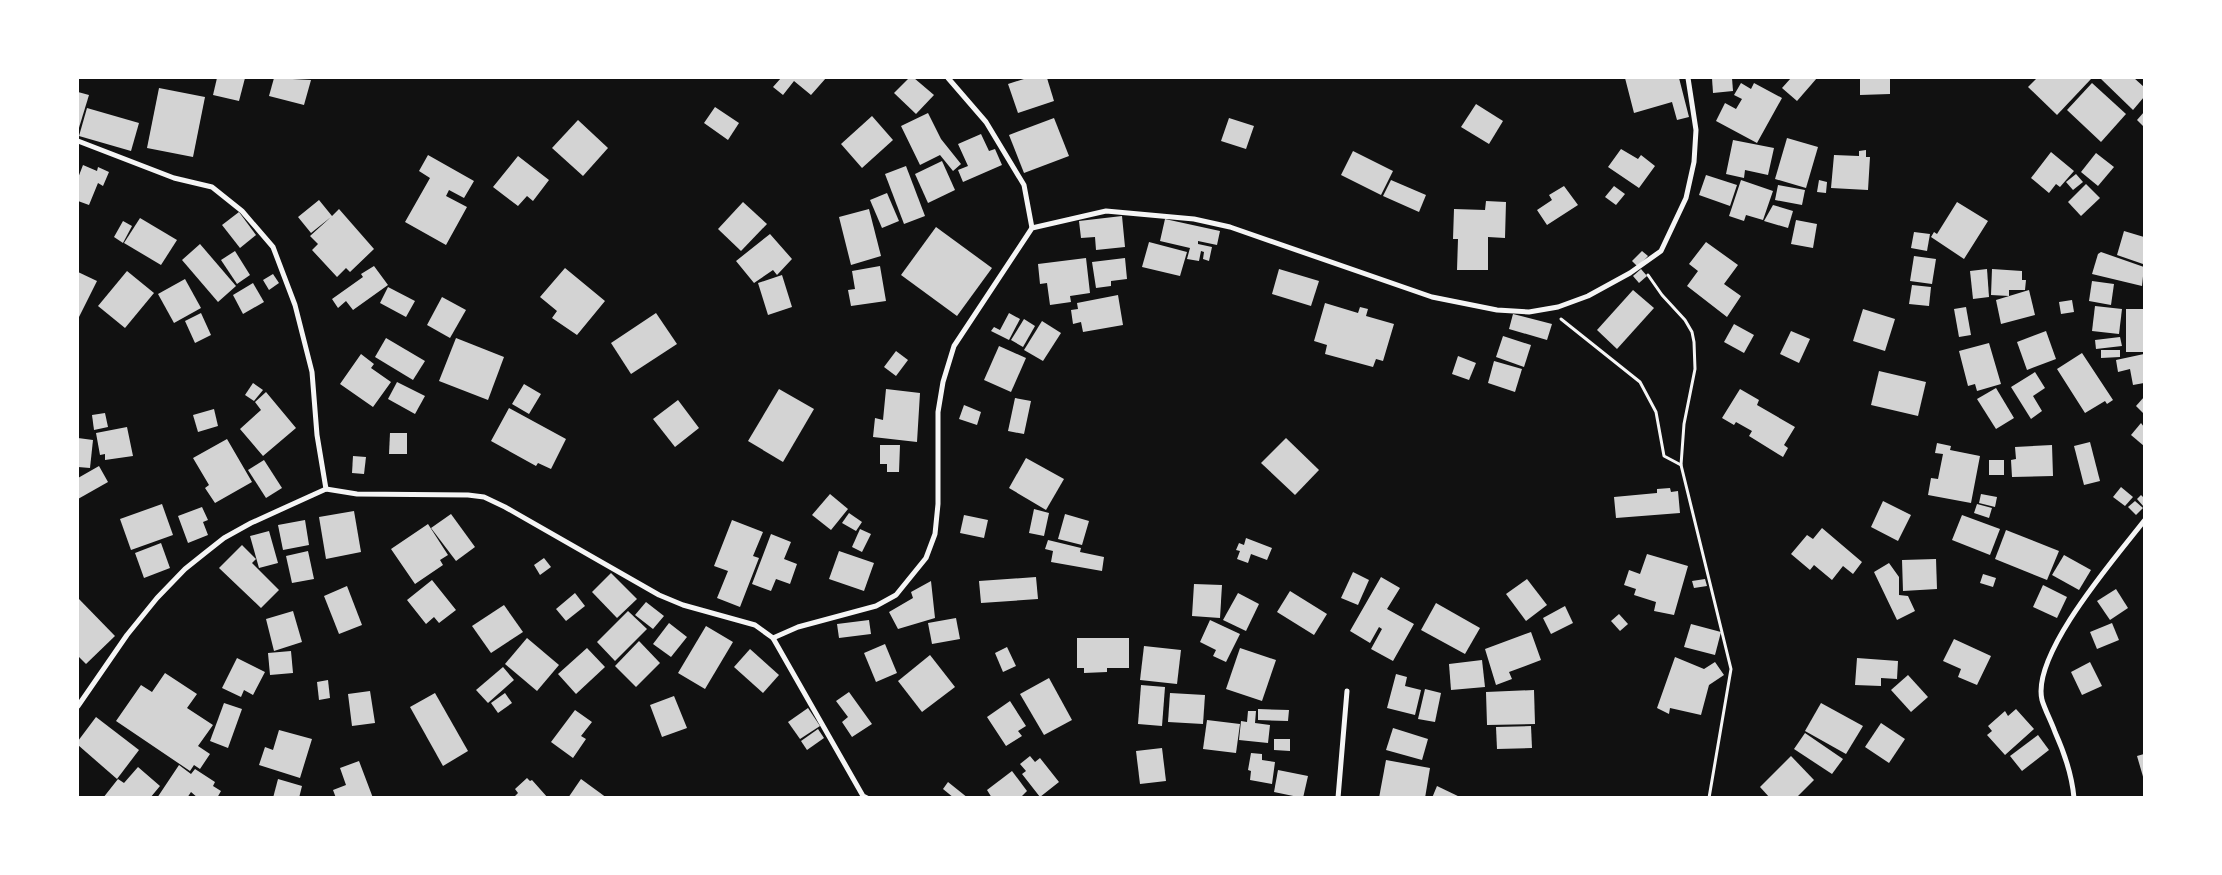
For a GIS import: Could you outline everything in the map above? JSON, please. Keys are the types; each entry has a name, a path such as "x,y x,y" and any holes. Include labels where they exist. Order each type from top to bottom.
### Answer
{"street":[{"path":"948,78 986,122 1024,185 1032,228"},
{"path":"773,638 798,627 876,606 896,595 926,558 935,534 938,504 938,412 942,382 954,346 1032,228 1106,211 1194,219 1230,227 1432,297 1497,310 1529,312 1558,307 1588,296 1630,274 1661,251 1686,198 1694,162 1696,130 1688,78"},
{"path":"78,141 174,178 212,187 242,211 273,247 295,305 312,372 317,435 326,489"},
{"path":"78,706 128,635 157,598 185,569 224,538 251,523 326,489 357,494 484,497 535,523 659,595 684,605 755,625 773,638 864,797"},
{"path":"2074,798 2063,748 2042,698 2046,662 2063,630 2144,521"},
{"path":"1338,798 1347,692"}],"path":[{"path":"1647,272 1662,295 1685,320 1693,337 1696,369 1684,424 1681,465 1731,669 1709,798"},
{"path":"1553,318 1562,319 1640,382 1656,412 1664,456 1681,465"}],"building":[{"path":"217,78 245,78 239,101 213,95"},
{"path":"274,78 311,80 304,105 269,96"},
{"path":"781,78 826,78 811,95 794,81 783,95 773,87"},
{"path":"909,78 914,78 934,95 916,114 894,93"},
{"path":"1027,78 1047,78 1054,101 1018,113 1008,84"},
{"path":"1625,78 1679,78 1689,117 1677,120 1672,102 1634,113"},
{"path":"1712,78 1732,78 1733,91 1713,93"},
{"path":"1791,78 1817,78 1797,101 1782,88"},
{"path":"1860,78 1890,78 1890,94 1860,95"},
{"path":"2037,78 2091,79 2057,115 2028,87"},
{"path":"2100,78 2134,78 2144,87 2144,97 2133,110"},
{"path":"1741,83 1751,89 1754,83 1782,98 1757,143 1716,121 1725,103 1736,109 1742,99 1734,95"},
{"path":"2092,83 2126,114 2101,142 2067,110"},
{"path":"159,88 205,97 193,157 147,148"},
{"path":"78,92 89,95 78,131"},
{"path":"1476,104 1503,121 1489,144 1461,127"},
{"path":"715,107 739,123 728,140 704,123"},
{"path":"87,108 139,123 131,151 79,136"},
{"path":"2144,112 2144,127 2137,120"},
{"path":"928,113 941,139 961,164 953,171 940,155 920,165 901,126"},
{"path":"872,116 893,140 862,168 841,144"},
{"path":"1054,118 1069,156 1024,173 1009,135"},
{"path":"1229,118 1254,126 1246,149 1221,141"},
{"path":"578,120 608,148 583,176 552,148"},
{"path":"981,134 989,151 995,149 1002,165 963,182 958,170 968,166 958,144"},
{"path":"1787,138 1818,147 1806,188 1775,179"},
{"path":"1733,140 1774,148 1768,175 1745,170 1744,178 1726,174"},
{"path":"1621,149 1638,159 1641,155 1655,166 1639,188 1608,167"},
{"path":"1866,150 1866,157 1870,157 1868,190 1831,188 1834,155 1859,156 1859,151"},
{"path":"1353,151 1393,171 1381,195 1341,175"},
{"path":"2051,152 2074,171 2060,187 2056,184 2049,193 2031,178"},
{"path":"2096,153 2114,167 2098,186 2081,172"},
{"path":"428,155 474,181 464,198 449,190 446,196 467,207 446,245 405,222 430,178 419,171"},
{"path":"518,156 549,180 533,201 527,196 518,206 493,187"},
{"path":"942,161 955,190 928,203 915,174"},
{"path":"83,165 97,171 98,167 109,172 103,186 98,183 89,205 78,201 78,178"},
{"path":"906,166 925,216 904,224 885,174"},
{"path":"2076,174 2083,182 2073,190 2066,182"},
{"path":"1706,175 1737,185 1730,206 1699,195"},
{"path":"1391,180 1426,195 1419,212 1383,196"},
{"path":"1741,180 1773,191 1763,220 1746,215 1744,221 1729,216"},
{"path":"1819,180 1827,182 1826,193 1817,192"},
{"path":"2086,184 2100,198 2081,216 2068,202"},
{"path":"1778,185 1805,190 1802,205 1775,200"},
{"path":"1564,186 1578,205 1547,225 1537,210 1552,200 1549,195"},
{"path":"1614,186 1625,194 1616,205 1605,197"},
{"path":"887,193 899,221 882,228 870,200"},
{"path":"319,200 332,216 339,209 374,249 350,272 346,268 337,277 312,250 318,244 310,236 331,217 311,233 298,217"},
{"path":"1486,201 1506,202 1505,238 1488,237 1488,270 1457,270 1458,239 1453,239 1454,209 1485,210"},
{"path":"743,202 767,224 741,251 718,229"},
{"path":"1957,202 1988,221 1964,259 1931,237 1934,232 1937,234"},
{"path":"1773,205 1793,211 1788,228 1764,221"},
{"path":"869,209 881,256 851,265 839,217"},
{"path":"239,212 256,235 240,248 222,225"},
{"path":"1122,216 1125,247 1096,250 1095,237 1081,238 1079,221"},
{"path":"140,218 177,240 161,265 124,243"},
{"path":"1165,219 1220,231 1217,245 1198,241 1198,244 1212,247 1209,261 1203,259 1204,252 1201,251 1199,261 1187,259 1190,248 1160,241"},
{"path":"1796,220 1817,224 1813,248 1791,244"},
{"path":"123,221 132,226 123,243 114,237"},
{"path":"936,227 992,268 957,316 901,275"},
{"path":"2124,231 2144,237 2143,264 2117,255"},
{"path":"1914,232 1930,234 1927,251 1911,248"},
{"path":"770,234 792,259 777,275 773,270 754,283 736,261"},
{"path":"1149,242 1187,252 1180,276 1142,267"},
{"path":"1706,242 1738,265 1724,284 1741,296 1727,317 1687,286 1698,271 1689,264"},
{"path":"200,244 236,286 218,302 182,260"},
{"path":"235,251 250,275 237,284 221,260"},
{"path":"1642,251 1648,256 1638,267 1632,261"},
{"path":"2101,252 2144,267 2142,286 2092,274 2098,254"},
{"path":"1914,256 1936,259 1932,284 1910,281"},
{"path":"1086,258 1090,293 1070,296 1071,302 1050,305 1047,283 1040,284 1038,264"},
{"path":"1125,258 1127,279 1111,281 1111,286 1096,288 1092,262"},
{"path":"374,266 388,285 353,310 346,301 338,308 332,299 363,277 361,274"},
{"path":"880,266 886,301 851,306 848,290 855,289 852,271"},
{"path":"565,268 605,301 577,335 552,318 557,311 540,297"},
{"path":"1279,269 1319,281 1311,306 1272,294"},
{"path":"1641,269 1647,276 1639,283 1633,276"},
{"path":"1987,269 1989,297 1973,299 1970,271"},
{"path":"1992,269 2022,271 2022,280 2026,280 2025,290 2009,290 2009,296 1991,295"},
{"path":"127,271 154,293 125,328 98,306"},
{"path":"78,272 97,281 79,317 78,316"},
{"path":"273,274 279,283 269,290 263,280"},
{"path":"782,275 792,307 768,315 758,283"},
{"path":"185,279 201,308 174,323 158,294"},
{"path":"2092,281 2114,284 2111,305 2089,301"},
{"path":"253,283 264,302 243,314 233,295"},
{"path":"1912,285 1931,287 1929,306 1909,304"},
{"path":"388,287 415,301 406,317 380,303"},
{"path":"1633,290 1654,308 1617,349 1597,330"},
{"path":"2029,290 2035,315 2001,324 1996,300"},
{"path":"1118,295 1123,325 1083,332 1081,322 1073,324 1071,310 1078,309 1077,303"},
{"path":"442,297 466,310 450,338 427,325"},
{"path":"2072,300 2074,312 2061,314 2059,302"},
{"path":"1325,303 1358,313 1360,307 1368,309 1366,316 1394,324 1383,361 1376,359 1373,367 1325,354 1327,345 1314,341"},
{"path":"2095,306 2122,309 2119,334 2092,331"},
{"path":"1966,307 1971,335 1959,337 1954,309"},
{"path":"1863,309 1895,319 1885,351 1853,341"},
{"path":"2126,309 2144,309 2144,352 2126,352"},
{"path":"201,313 211,335 195,343 185,321"},
{"path":"656,313 677,344 631,374 611,343"},
{"path":"1009,313 1020,319 1009,340 991,331 994,327 1000,330"},
{"path":"1513,314 1552,324 1547,340 1509,329"},
{"path":"1024,319 1035,326 1023,347 1011,340"},
{"path":"1042,321 1061,333 1043,361 1024,350"},
{"path":"1734,324 1754,335 1744,353 1724,342"},
{"path":"1791,331 1810,339 1799,363 1780,354"},
{"path":"2046,331 2056,359 2027,370 2017,342"},
{"path":"1503,336 1531,345 1524,367 1496,357"},
{"path":"2120,337 2122,346 2096,349 2095,340"},
{"path":"386,338 425,361 413,380 375,357"},
{"path":"456,338 504,357 488,400 439,381"},
{"path":"1989,343 2001,384 1977,391 1975,384 1968,386 1959,351"},
{"path":"999,346 1026,358 1011,392 984,380"},
{"path":"2101,350 2120,350 2120,357 2101,358"},
{"path":"896,351 908,360 896,376 884,367"},
{"path":"2082,353 2113,400 2107,404 2105,401 2085,413 2057,369"},
{"path":"361,354 374,364 371,368 391,382 373,407 340,384"},
{"path":"2144,354 2144,383 2133,385 2130,369 2118,372 2116,360"},
{"path":"1458,356 1476,363 1469,380 1452,374"},
{"path":"1494,361 1522,369 1515,392 1488,383"},
{"path":"1879,371 1926,382 1918,416 1871,405"},
{"path":"2035,372 2045,388 2033,396 2042,411 2031,419 2011,387"},
{"path":"397,382 425,396 415,414 388,399"},
{"path":"253,383 263,390 254,401 245,395"},
{"path":"524,384 541,394 529,414 512,404"},
{"path":"1996,388 2014,418 1996,429 1977,399"},
{"path":"779,389 814,409 783,462 748,441"},
{"path":"886,389 920,393 917,442 873,437 875,418 883,420"},
{"path":"1740,389 1759,400 1757,405 1795,427 1784,445 1788,448 1783,457 1749,436 1752,431 1736,422 1734,425 1722,418"},
{"path":"266,392 296,428 263,456 240,429 261,410 255,402"},
{"path":"2144,397 2144,414 2136,406"},
{"path":"1015,398 1031,401 1024,434 1008,431"},
{"path":"678,400 699,428 675,447 653,419"},
{"path":"964,405 981,412 977,425 959,419"},
{"path":"509,408 566,439 551,469 538,463 536,466 491,441"},
{"path":"214,409 218,426 198,432 193,415"},
{"path":"105,413 108,427 94,430 92,415"},
{"path":"2141,423 2144,427 2144,446 2131,435"},
{"path":"127,427 133,456 105,460 105,454 100,455 96,433"},
{"path":"390,433 407,433 407,454 389,454"},
{"path":"78,438 93,440 90,468 78,467"},
{"path":"1286,438 1319,470 1295,495 1261,463"},
{"path":"227,439 252,482 215,503 205,488 209,485 193,458"},
{"path":"2090,442 2100,481 2084,485 2074,446"},
{"path":"1937,443 1951,446 1950,450 1980,456 1971,503 1928,495 1931,478 1938,479 1943,454 1935,453"},
{"path":"880,445 900,445 899,472 887,472 887,464 880,464"},
{"path":"2052,445 2053,476 2012,477 2011,460 2016,459 2015,447"},
{"path":"353,456 366,457 364,474 352,473"},
{"path":"1026,458 1064,479 1046,510 1009,488"},
{"path":"264,460 282,488 266,498 248,470"},
{"path":"1989,460 2004,460 2004,475 1989,475"},
{"path":"99,466 108,482 78,499 78,478"},
{"path":"2121,487 2133,497 2125,506 2113,497"},
{"path":"1670,488 1671,492 1678,491 1680,513 1616,518 1614,497 1657,493 1657,489"},
{"path":"830,494 848,509 831,530 812,515"},
{"path":"1981,494 1997,497 1995,507 1979,503"},
{"path":"2141,495 2144,498 2144,507 2137,499"},
{"path":"1883,501 1911,515 1898,541 1871,527"},
{"path":"2135,501 2143,508 2136,515 2128,507"},
{"path":"162,504 173,535 131,550 120,519"},
{"path":"1977,504 1992,508 1989,518 1974,513"},
{"path":"202,507 208,520 203,522 208,535 188,543 178,516"},
{"path":"1034,509 1049,513 1044,536 1029,533"},
{"path":"354,511 361,552 326,559 319,517"},
{"path":"849,513 862,522 856,531 842,523"},
{"path":"451,514 475,547 456,561 431,528"},
{"path":"1065,514 1089,521 1082,545 1058,539"},
{"path":"964,515 988,520 984,538 960,533"},
{"path":"1962,515 2000,529 1990,555 1952,540"},
{"path":"305,520 309,545 283,550 278,525"},
{"path":"732,520 763,532 753,556 759,558 740,607 717,598 728,571 714,566"},
{"path":"428,524 448,555 440,560 443,565 415,584 391,549"},
{"path":"1822,528 1862,562 1853,574 1843,566 1832,580 1814,565 1810,570 1791,554 1807,535 1813,539"},
{"path":"860,529 871,534 862,552 852,547"},
{"path":"2006,530 2059,551 2047,580 1995,559"},
{"path":"269,531 278,563 259,568 250,536"},
{"path":"771,534 791,542 784,559 797,564 790,584 776,579 771,591 752,584"},
{"path":"1246,538 1272,548 1267,560 1251,554 1248,563 1237,559 1240,551 1236,550 1239,543 1244,545"},
{"path":"1048,540 1081,548 1080,552 1104,557 1102,571 1051,562 1053,551 1045,549"},
{"path":"161,543 170,568 144,578 135,553"},
{"path":"242,545 256,559 252,563 279,590 261,608 219,568"},
{"path":"308,551 314,579 292,583 286,556"},
{"path":"839,551 874,563 864,591 829,579"},
{"path":"1647,554 1688,566 1674,615 1654,611 1656,602 1634,595 1636,589 1624,585 1629,570 1640,574"},
{"path":"2064,555 2091,570 2079,590 2052,575"},
{"path":"544,558 551,567 540,575 534,565"},
{"path":"1936,559 1937,589 1903,591 1902,560"},
{"path":"1889,563 1899,577 1899,595 1908,596 1915,611 1897,620 1874,572"},
{"path":"1353,572 1369,580 1358,605 1341,598"},
{"path":"611,573 637,599 617,618 592,592"},
{"path":"1983,574 1996,578 1993,587 1980,583"},
{"path":"1036,577 1038,599 981,603 979,581"},
{"path":"1381,577 1400,588 1387,609 1414,624 1393,661 1371,649 1382,629 1379,627 1370,643 1350,631"},
{"path":"1527,579 1547,605 1526,621 1506,594"},
{"path":"1705,579 1707,586 1694,588 1692,581"},
{"path":"432,580 456,610 439,623 434,617 426,624 407,600"},
{"path":"931,581 935,618 898,629 889,612 913,598 911,592"},
{"path":"1194,584 1222,585 1220,618 1192,616"},
{"path":"2043,585 2067,597 2057,618 2033,607"},
{"path":"347,586 362,625 339,634 324,596"},
{"path":"2116,589 2128,608 2110,620 2097,601"},
{"path":"1290,591 1327,614 1314,635 1277,612"},
{"path":"575,593 585,606 566,621 556,609"},
{"path":"1238,593 1259,604 1246,631 1223,620"},
{"path":"78,598 115,636 86,664 78,656"},
{"path":"646,602 664,616 653,629 635,615"},
{"path":"1436,603 1480,628 1465,654 1421,630"},
{"path":"504,605 523,632 491,653 472,626"},
{"path":"1565,606 1573,623 1551,634 1543,618"},
{"path":"293,611 302,642 274,651 266,619"},
{"path":"628,611 647,629 615,661 597,642"},
{"path":"1619,614 1628,624 1620,631 1611,621"},
{"path":"956,618 960,639 932,644 928,623"},
{"path":"869,620 871,634 839,638 837,624"},
{"path":"1210,620 1240,634 1226,662 1213,656 1216,650 1200,642"},
{"path":"669,623 687,637 671,657 653,644"},
{"path":"2112,623 2119,640 2097,649 2090,632"},
{"path":"1691,624 1721,632 1715,655 1684,647"},
{"path":"706,626 733,642 705,689 678,673"},
{"path":"1531,632 1541,660 1509,672 1512,679 1496,685 1485,649"},
{"path":"527,638 559,665 537,691 505,664"},
{"path":"1077,638 1129,638 1129,668 1107,668 1107,672 1084,673 1084,668 1077,668"},
{"path":"1954,639 1991,656 1977,685 1958,677 1961,669 1943,661"},
{"path":"639,641 660,663 636,687 615,666"},
{"path":"885,644 897,673 876,682 864,653"},
{"path":"1144,646 1181,650 1177,684 1140,680"},
{"path":"1007,647 1016,666 1003,672 995,653"},
{"path":"587,648 605,667 576,694 558,674"},
{"path":"1240,648 1276,660 1262,701 1226,689"},
{"path":"750,649 779,675 763,693 734,667"},
{"path":"291,651 293,673 270,675 268,653"},
{"path":"930,655 955,687 922,712 898,681"},
{"path":"1675,657 1704,669 1715,662 1724,675 1709,685 1701,715 1670,708 1669,714 1657,708"},
{"path":"237,658 265,672 253,695 244,690 241,697 222,688"},
{"path":"1857,658 1898,661 1897,679 1881,678 1881,686 1855,685"},
{"path":"1482,660 1485,687 1451,690 1449,664"},
{"path":"2090,662 2102,686 2082,695 2071,672"},
{"path":"503,667 514,680 488,703 476,690"},
{"path":"165,673 197,694 187,708 213,725 198,746 210,754 200,769 194,765 190,771 116,721 141,685 152,692"},
{"path":"1396,674 1407,677 1405,686 1421,690 1415,715 1387,708"},
{"path":"1908,675 1928,697 1911,712 1891,690"},
{"path":"1049,678 1072,720 1044,735 1020,694"},
{"path":"328,680 330,698 319,700 317,682"},
{"path":"1141,685 1165,687 1162,726 1138,724"},
{"path":"1425,689 1441,693 1435,722 1418,719"},
{"path":"1534,690 1535,724 1487,725 1486,692"},
{"path":"370,691 375,723 352,726 348,694"},
{"path":"849,692 872,724 852,737 842,722 848,717 836,701"},
{"path":"435,693 468,751 443,766 410,707"},
{"path":"505,693 512,703 498,713 491,703"},
{"path":"1170,693 1205,695 1203,724 1168,722"},
{"path":"674,696 687,728 662,737 650,705"},
{"path":"1010,701 1026,726 1018,731 1022,736 1006,746 987,717"},
{"path":"224,703 242,709 228,748 210,741"},
{"path":"1821,703 1863,726 1846,754 1805,731"},
{"path":"808,708 820,726 800,739 788,722"},
{"path":"1258,709 1289,710 1288,721 1258,720"},
{"path":"2016,709 2034,729 2005,755 1987,735 1992,731 1988,726 2005,711 2008,716"},
{"path":"575,710 592,722 581,736 586,739 573,758 551,742"},
{"path":"1248,711 1256,711 1255,723 1270,725 1268,743 1239,740 1241,721 1247,722"},
{"path":"96,717 139,750 117,779 78,745 78,741"},
{"path":"1207,720 1240,724 1236,753 1203,749"},
{"path":"1881,723 1905,739 1889,763 1865,747"},
{"path":"1531,726 1532,748 1497,749 1496,727"},
{"path":"1393,728 1428,739 1422,760 1386,750"},
{"path":"818,729 824,738 807,750 801,741"},
{"path":"279,730 312,739 300,778 259,765 265,747 273,750"},
{"path":"1805,733 1843,759 1832,774 1794,749"},
{"path":"2038,735 2049,750 2022,771 2010,756"},
{"path":"1274,739 1290,739 1290,751 1274,750"},
{"path":"1162,748 1166,781 1140,784 1136,751"},
{"path":"1251,753 1262,754 1262,760 1275,762 1272,784 1250,780 1251,771 1248,770"},
{"path":"2144,754 2144,780 2137,756"},
{"path":"1030,756 1035,762 1040,758 1059,782 1040,797 1022,774 1026,771 1020,764"},
{"path":"1791,756 1814,780 1796,798 1770,798 1760,787"},
{"path":"1386,760 1430,768 1425,798 1379,798"},
{"path":"359,761 373,798 336,798 333,790 346,785 340,768"},
{"path":"179,765 191,774 195,769 215,782 213,786 221,791 217,798 198,798 191,792 187,798 157,798"},
{"path":"138,767 160,786 150,798 103,798 118,779 124,783"},
{"path":"1278,770 1308,776 1303,798 1274,792"},
{"path":"1012,771 1027,791 1020,798 992,798 987,790"},
{"path":"527,778 530,781 532,780 548,798 513,798 518,793 515,789"},
{"path":"278,779 302,786 299,798 273,798"},
{"path":"581,779 607,798 568,798"},
{"path":"948,782 968,798 954,798 943,789"},
{"path":"1437,786 1462,798 1432,798"}]}
